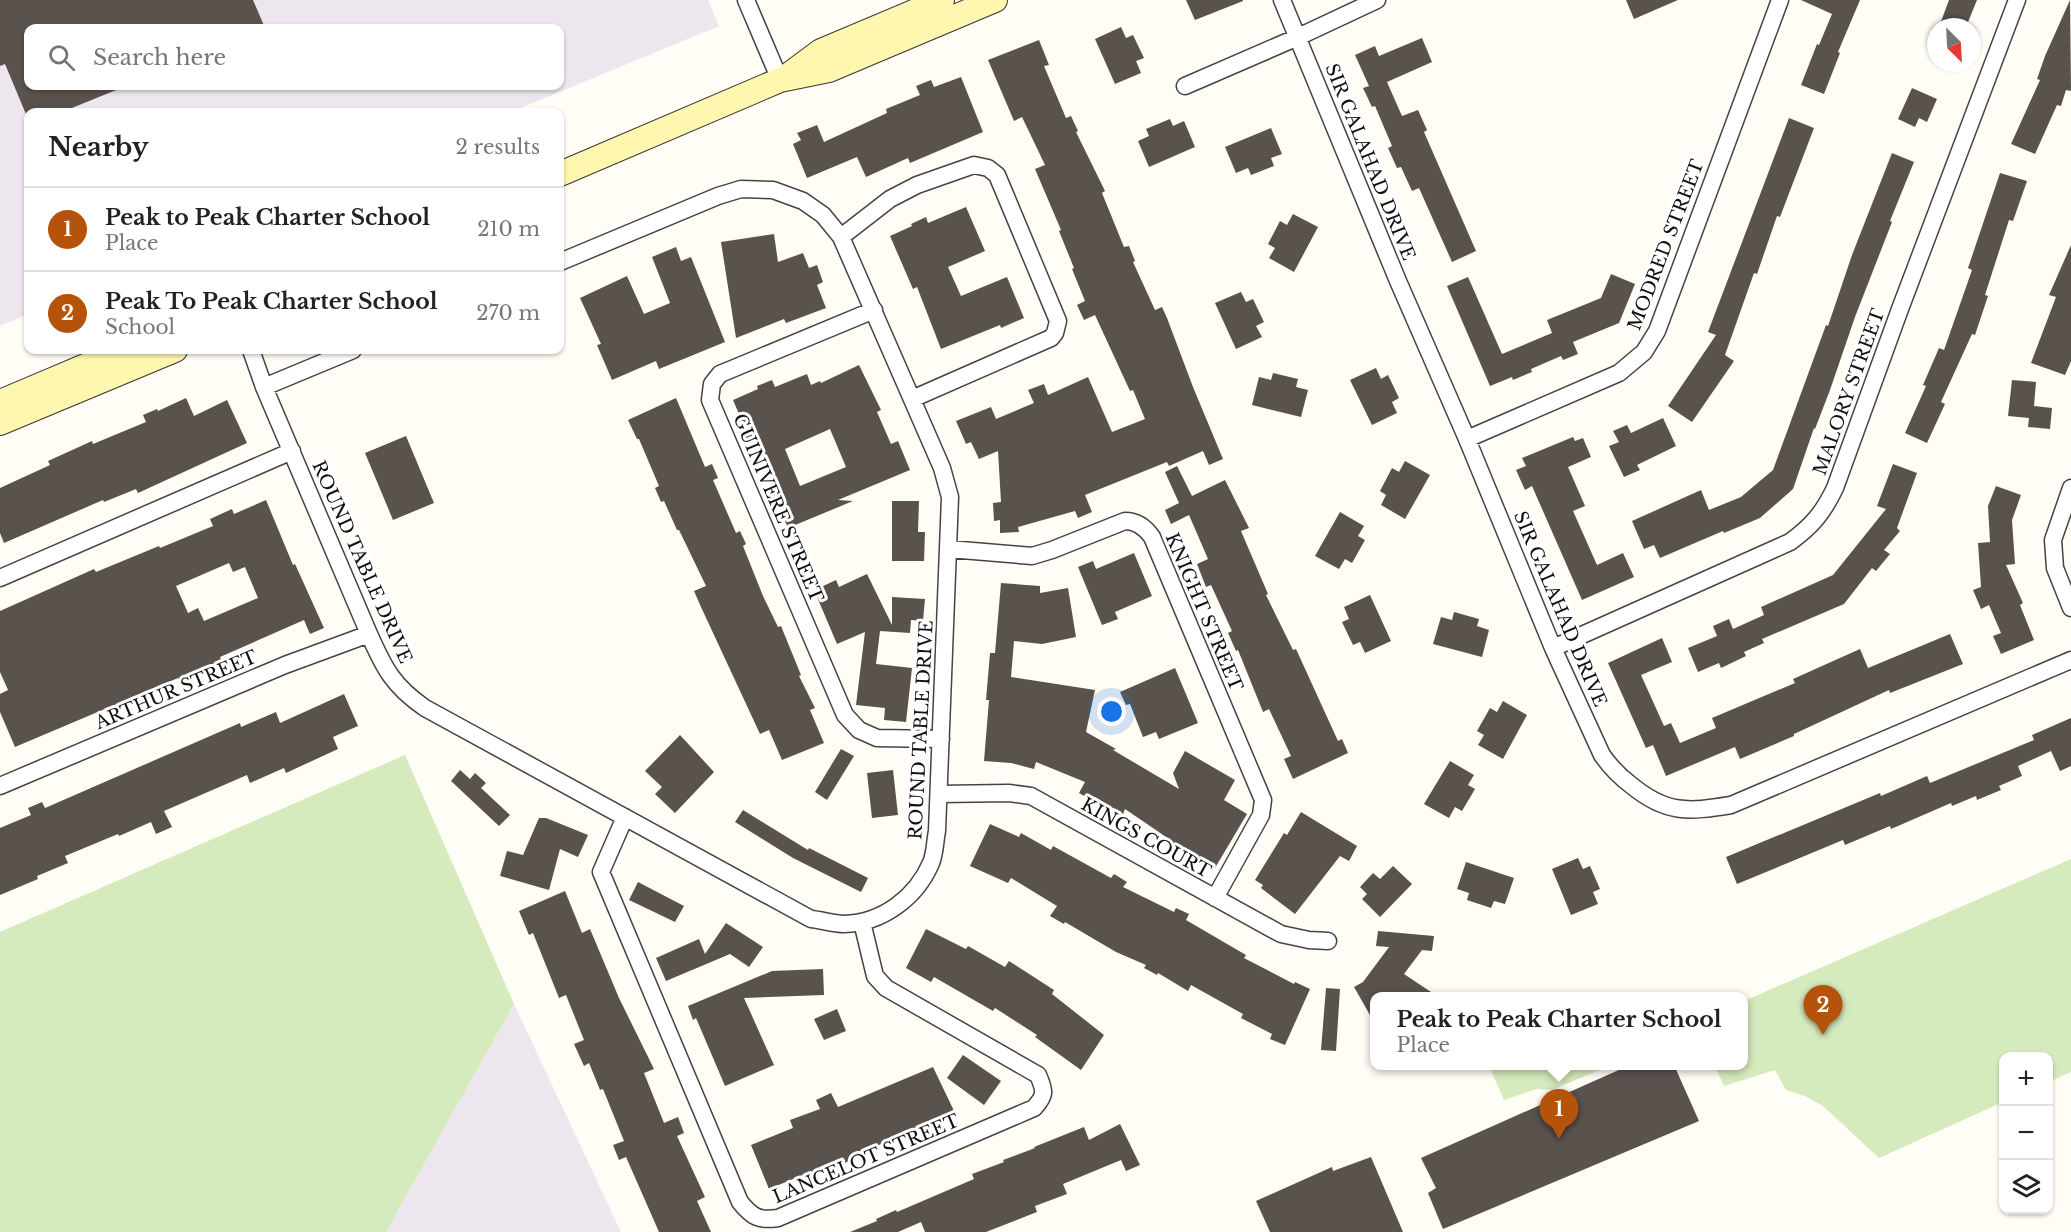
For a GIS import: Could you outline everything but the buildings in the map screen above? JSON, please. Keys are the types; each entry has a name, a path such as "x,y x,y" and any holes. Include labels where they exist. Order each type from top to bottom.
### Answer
{"main road":[{"path":"780,80 821,51 942,0"},
{"path":"564,172 780,80 829,70 995,0"},
{"path":"0,402 114,354"},
{"path":"0,423 165,354"}],"street":[{"path":"746,0 780,80"},
{"name":"SIR GALAHAD DRIVE","path":"1282,0 1553,648 1602,755 1613,771 1642,795 1663,806 1690,810 1731,805 2071,660"},
{"path":"1185,86 1377,0"},
{"name":"MODRED STREET","path":"1467,439 1619,373 1644,352 1657,331 1780,0"},
{"name":"MALORY STREET","path":"1553,648 1790,542 1809,528 1825,510 2017,0"},
{"path":"841,237 890,199 917,186 974,165 988,168 997,176 1058,321 1054,333 1051,338 912,399"},
{"name":"ROUND TABLE DRIVE","path":"253,354 264,387 384,669 407,696 424,708 811,919 842,924 862,922 887,913 916,889 932,862 937,831 950,497 942,468 841,237 823,215 803,201 773,190 741,189 718,196 564,260"},
{"name":"GUINIVERE STREET","path":"874,310 720,375 712,384 710,400 845,715 859,730 877,738 941,739"},
{"path":"264,387 343,354"},
{"path":"0,578 292,452"},
{"path":"2071,488 2054,540 2055,568 2071,608"},
{"name":"KNIGHT STREET","path":"949,549 1032,556 1125,521 1131,521 1144,527 1156,547 1263,800 1261,815 1215,898"},
{"name":"ARTHUR STREET","path":"0,786 285,665 369,634"},
{"name":"KINGS COURT","path":"939,794 1009,793 1031,796 1281,934 1309,940 1328,940"},
{"name":"LANCELOT STREET","path":"624,817 601,872 740,1202 750,1215 765,1220 778,1218 1034,1108 1041,1100 1044,1089 1038,1075 886,988 875,976 862,922"}],"shaded area":[{"path":"0,0 708,0 719,26 521,108 24,108 24,316 0,326"},
{"path":"514,1004 621,1232 386,1232"}],"green space":[{"path":"405,755 514,1004 386,1232 0,1232 0,932"},
{"path":"2071,859 2071,1072 2053,1080 2053,1052 1999,1052 1999,1104 1879,1158 1823,1106 1805,1096 1786,1090 1775,1070 1724,1086 1717,1070 1748,1070 1748,999"},
{"path":"1491,1070 1600,1070 1552,1090 1536,1089 1504,1100"}],"place":[{"name":"Peak To Peak Charter School","path":"1823,1035"},
{"name":"Peak to Peak Charter School","path":"1559,1139"}]}
